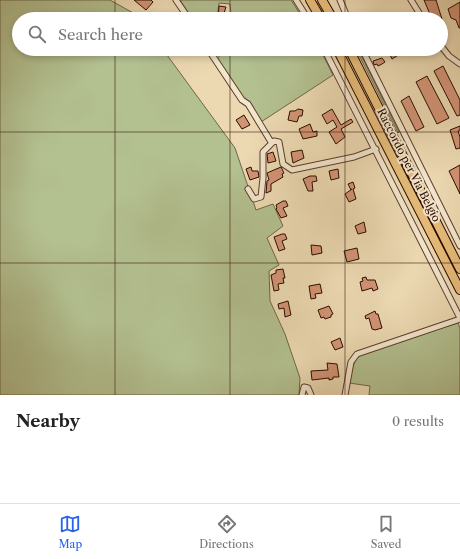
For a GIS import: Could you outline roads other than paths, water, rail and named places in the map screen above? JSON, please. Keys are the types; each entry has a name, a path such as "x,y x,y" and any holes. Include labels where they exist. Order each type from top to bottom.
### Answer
{"highway":[{"path":"310,0 317,12"},
{"path":"322,0 329,12"},
{"name":"Raccordo per Via Belgio","path":"341,56 460,290"},
{"name":"Raccordo per Via Belgio","path":"353,56 460,269"},
{"path":"396,164 417,212 460,299"}],"street":[{"path":"176,0 184,12"},
{"path":"296,0 304,12"},
{"path":"340,0 345,12"},
{"path":"411,0 419,12"},
{"path":"448,55 460,64"},
{"path":"213,56 242,100 248,104 271,142"},
{"path":"328,56 376,149 460,318 357,354 351,362 345,395"},
{"path":"365,56 460,246"},
{"path":"271,142 279,142 282,162 286,168 292,170 354,158 376,149"},
{"path":"248,189 254,199 261,197 263,152 271,142"},
{"path":"302,395 304,387 308,388 311,395"}]}
